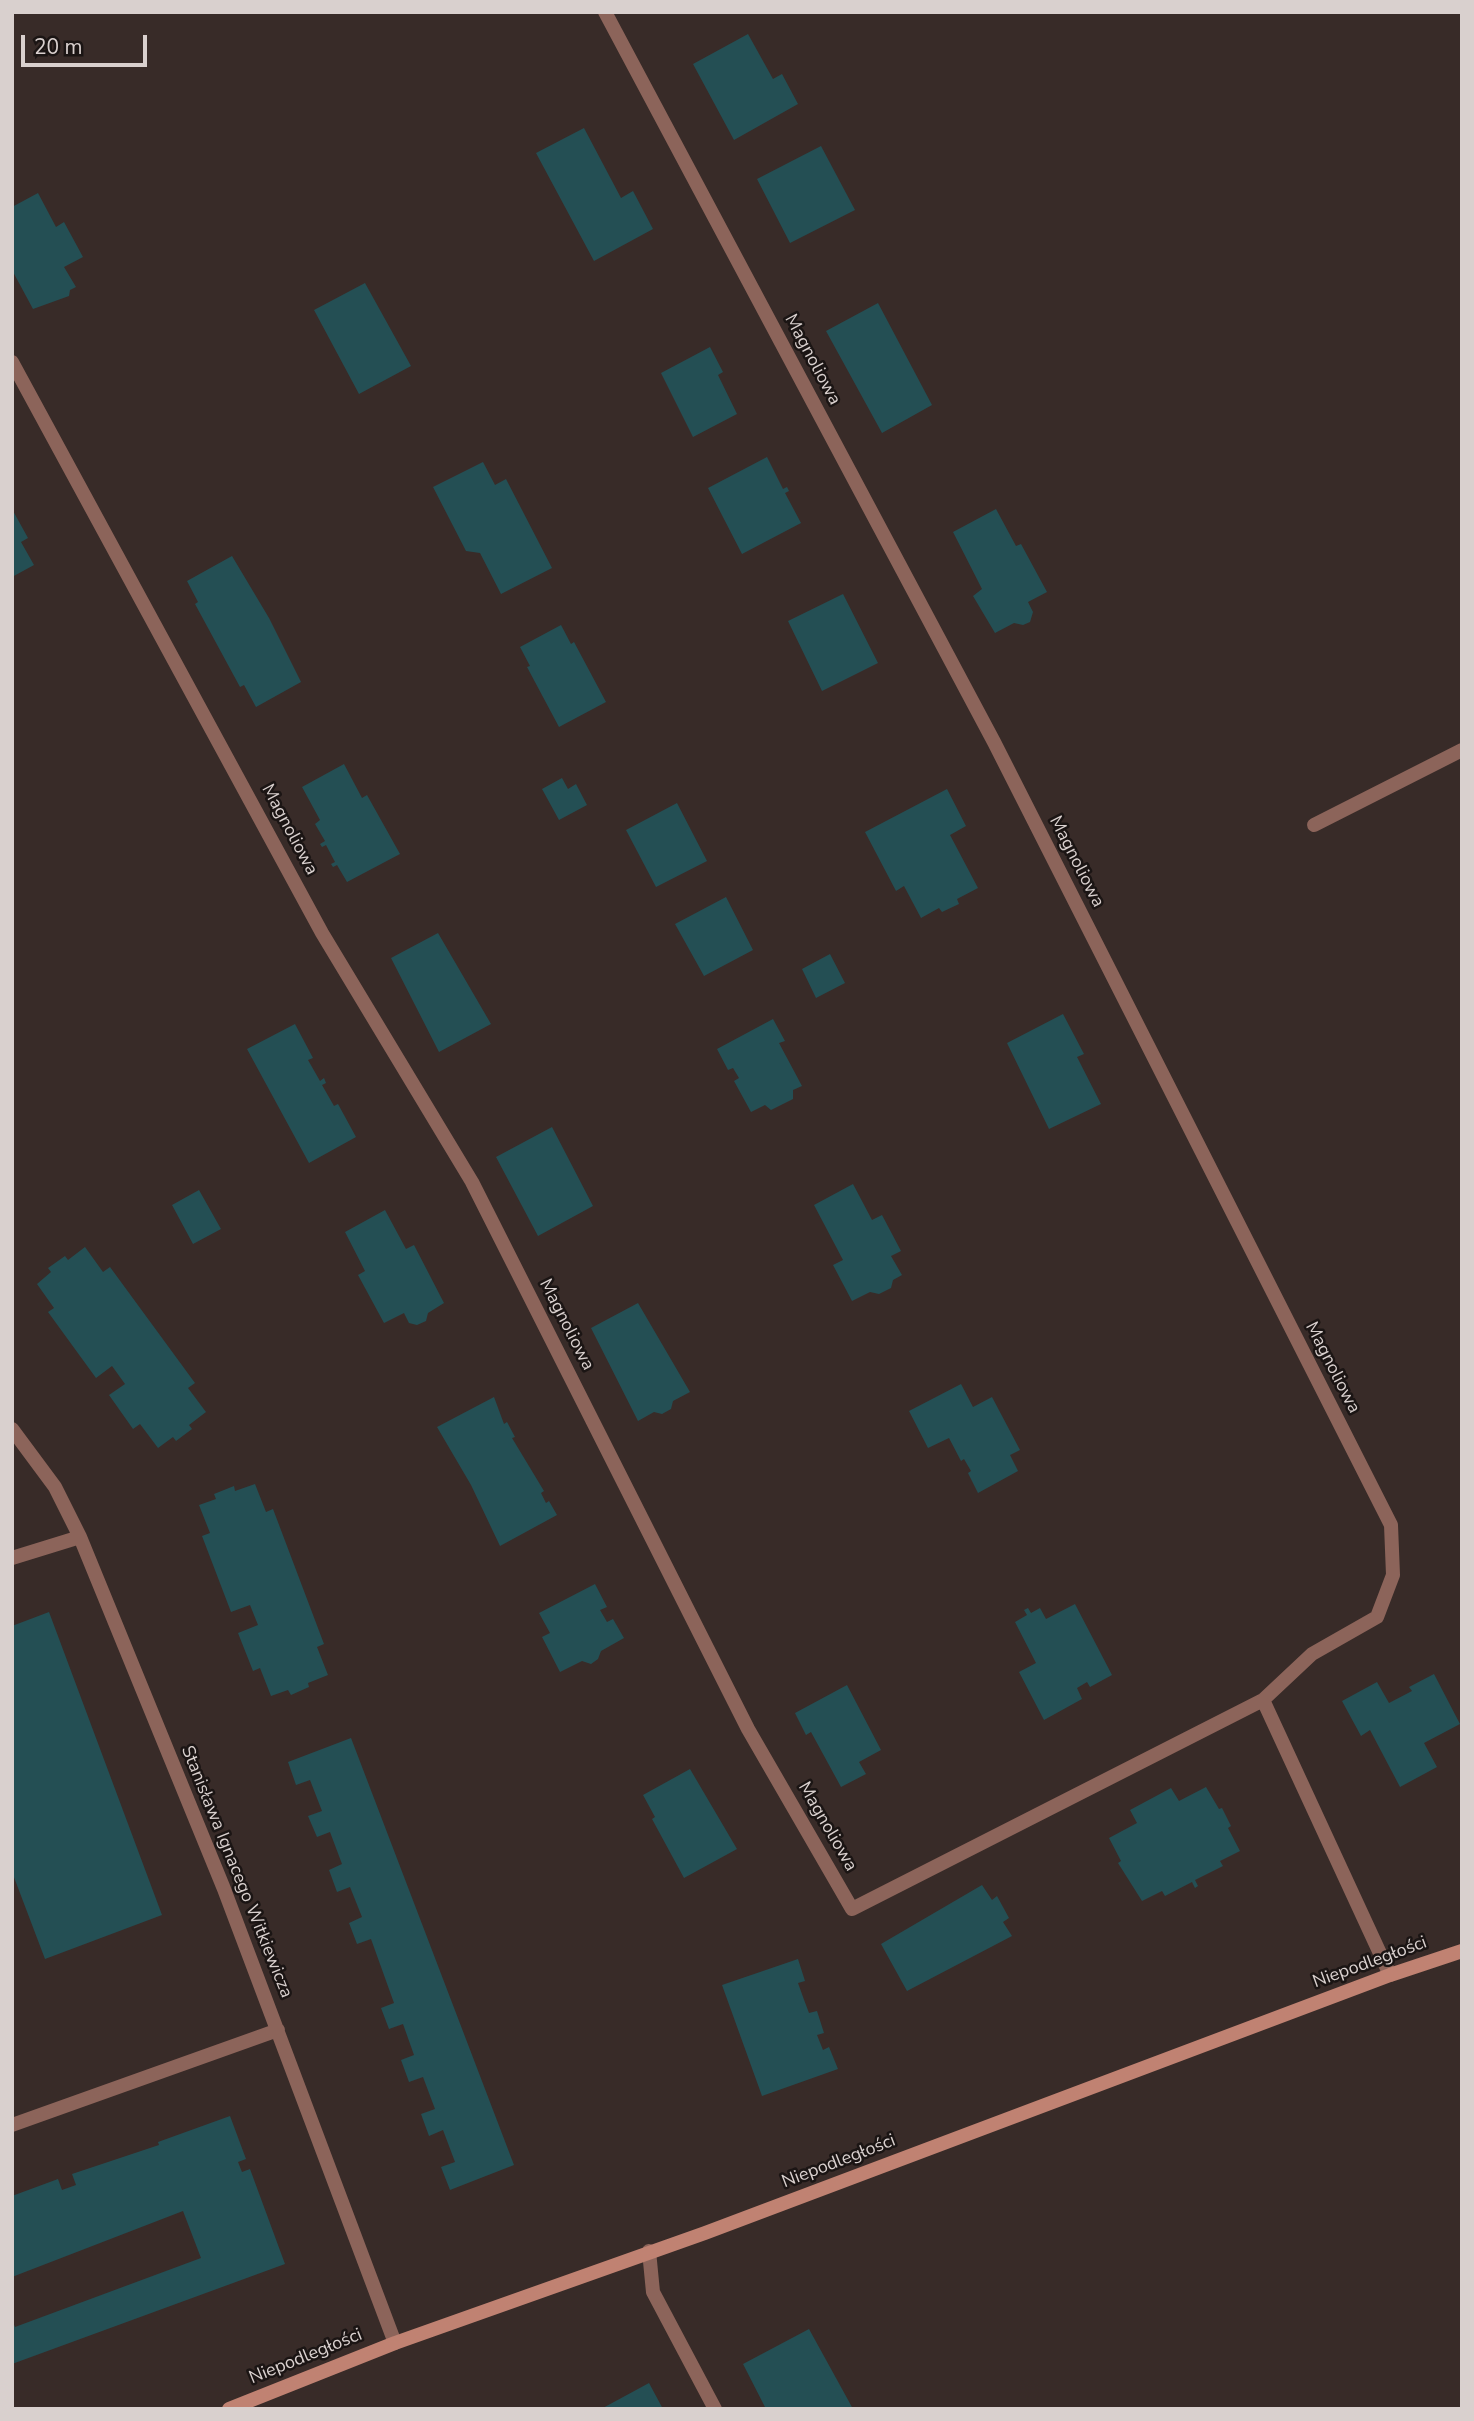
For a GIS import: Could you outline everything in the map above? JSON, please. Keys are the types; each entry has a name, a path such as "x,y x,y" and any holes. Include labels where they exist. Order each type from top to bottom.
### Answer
{"street":[{"name":"Magnoliowa","path":"12,362 323,933 472,1182 748,1729 852,1909 1263,1700 1312,1654 1377,1616 1393,1576 1391,1525 994,742 605,12"},
{"path":"1314,825 1462,750"},
{"name":"Stanisława Ignacego Witkiewicza","path":"12,1429 55,1487 80,1537 278,2030 395,2343"},
{"path":"12,1558 80,1537"},
{"path":"1263,1700 1390,1975"},
{"name":"Niepodległości","path":"229,2409 395,2343 731,2224 1390,1975 1462,1951"},
{"path":"12,2125 278,2030"},
{"path":"649,2251 653,2292 715,2409"}],"building":[{"path":"748,34 773,79 782,74 798,104 734,140 693,64"},
{"path":"584,128 621,198 633,191 653,229 594,261 536,153"},
{"path":"821,146 855,210 790,243 757,179"},
{"path":"38,193 56,227 64,222 83,257 64,267 76,287 70,290 69,296 33,309 12,270 12,207"},
{"path":"365,283 411,366 359,394 314,310"},
{"path":"878,303 932,405 882,433 826,331"},
{"path":"710,347 723,372 718,375 737,414 693,437 661,373"},
{"path":"767,457 783,489 787,487 789,491 785,493 801,523 742,554 708,488"},
{"path":"483,462 495,485 506,479 552,568 501,594 480,553 466,551 433,487"},
{"path":"12,509 28,538 21,542 34,565 12,577"},
{"path":"996,509 1016,546 1021,544 1047,592 1028,602 1033,612 1030,622 1023,625 1014,623 995,633 973,596 982,589 953,532"},
{"path":"232,556 269,618 301,682 256,707 244,685 240,687 195,604 198,602 187,581"},
{"path":"843,594 878,663 822,691 788,621"},
{"path":"561,625 571,644 574,642 606,702 559,727 527,667 530,666 520,647"},
{"path":"344,764 362,798 367,795 400,854 347,882 337,865 333,867 331,864 335,862 326,845 322,847 320,844 325,841 315,824 320,820 302,787"},
{"path":"562,778 568,789 576,784 587,805 559,820 542,789"},
{"path":"947,789 966,826 950,835 978,888 957,899 959,904 942,912 939,908 921,918 904,886 896,891 865,832"},
{"path":"677,803 707,861 656,887 626,830"},
{"path":"726,897 753,950 704,976 675,924"},
{"path":"438,933 491,1024 439,1052 391,958"},
{"path":"830,954 845,983 816,998 802,969"},
{"path":"1063,1014 1084,1054 1077,1057 1101,1104 1049,1129 1007,1043"},
{"path":"773,1019 785,1041 779,1043 802,1086 793,1090 793,1099 771,1110 765,1105 751,1112 734,1081 739,1078 733,1068 728,1070 717,1049"},
{"path":"295,1024 313,1058 308,1060 320,1081 324,1078 326,1083 322,1085 334,1106 338,1104 356,1137 309,1163 247,1049"},
{"path":"552,1127 593,1206 538,1236 496,1157"},
{"path":"853,1184 872,1220 882,1215 901,1251 891,1256 902,1275 893,1280 891,1288 879,1294 870,1292 852,1301 833,1265 843,1260 814,1205"},
{"path":"199,1190 221,1229 193,1244 172,1205"},
{"path":"385,1210 406,1249 414,1245 444,1303 428,1313 426,1321 417,1325 409,1323 404,1313 384,1323 358,1275 365,1271 345,1232"},
{"path":"85,1247 103,1272 110,1267 195,1383 188,1388 206,1412 189,1425 192,1429 176,1441 173,1437 158,1448 140,1424 133,1429 109,1395 125,1384 112,1366 96,1378 48,1312 54,1308 37,1284 51,1272 48,1268 65,1256 68,1260"},
{"path":"638,1303 690,1392 673,1401 671,1409 662,1414 654,1412 638,1421 591,1328"},
{"path":"961,1384 973,1407 992,1397 1020,1450 1010,1455 1018,1471 978,1493 968,1473 971,1471 964,1459 961,1461 949,1438 928,1448 909,1411"},
{"path":"494,1397 504,1424 507,1422 515,1437 512,1438 544,1491 541,1493 546,1503 549,1501 557,1515 500,1546 471,1485 437,1427"},
{"path":"255,1484 266,1512 273,1509 324,1644 317,1647 328,1675 308,1683 309,1687 291,1695 288,1690 271,1696 260,1668 253,1671 238,1633 258,1625 250,1605 231,1612 202,1536 210,1533 199,1505 216,1499 214,1494 234,1486 235,1491"},
{"path":"595,1584 607,1607 600,1610 607,1622 613,1619 624,1638 601,1651 598,1659 591,1664 582,1661 560,1672 542,1637 550,1633 539,1613"},
{"path":"1075,1604 1112,1675 1090,1687 1087,1682 1077,1688 1082,1699 1044,1720 1019,1672 1036,1663 1015,1622 1027,1615 1024,1610 1028,1608 1031,1613 1040,1608 1046,1619"},
{"path":"49,1612 162,1915 45,1959 12,1872 12,1626"},
{"path":"1434,1674 1460,1724 1424,1743 1437,1767 1400,1787 1370,1730 1361,1736 1342,1701 1377,1682 1389,1703 1412,1691 1409,1687"},
{"path":"847,1685 881,1750 859,1762 866,1774 841,1787 811,1732 806,1735 795,1713"},
{"path":"351,1738 514,2165 450,2190 441,2167 455,2162 443,2130 429,2136 421,2114 435,2109 423,2077 409,2082 401,2060 414,2055 403,2024 389,2029 381,2008 394,2003 371,1939 357,1944 349,1923 362,1917 350,1887 337,1892 329,1870 342,1864 330,1832 317,1837 308,1816 322,1811 310,1780 296,1785 288,1762"},
{"path":"690,1769 737,1849 684,1878 652,1819 655,1817 643,1795"},
{"path":"1206,1787 1219,1809 1222,1808 1231,1826 1228,1828 1240,1851 1220,1861 1223,1866 1195,1880 1198,1886 1195,1888 1192,1882 1165,1896 1162,1891 1142,1901 1118,1863 1121,1861 1109,1838 1137,1823 1130,1810 1171,1788 1179,1801"},
{"path":"982,1885 992,1900 997,1896 1009,1918 1003,1922 1012,1936 907,1991 881,1944"},
{"path":"798,1959 805,1981 798,1983 803,1997 809,2013 817,2011 824,2033 817,2035 823,2050 829,2047 838,2069 762,2096 722,1985"},
{"path":"230,2116 246,2159 238,2162 242,2172 250,2169 285,2264 12,2364 12,2320 15,2327 201,2258 183,2211 12,2277 12,2196 58,2179 62,2190 76,2185 72,2174 159,2145 158,2142"},
{"path":"809,2329 853,2409 766,2409 743,2364"},
{"path":"649,2383 663,2409 601,2409"}]}
